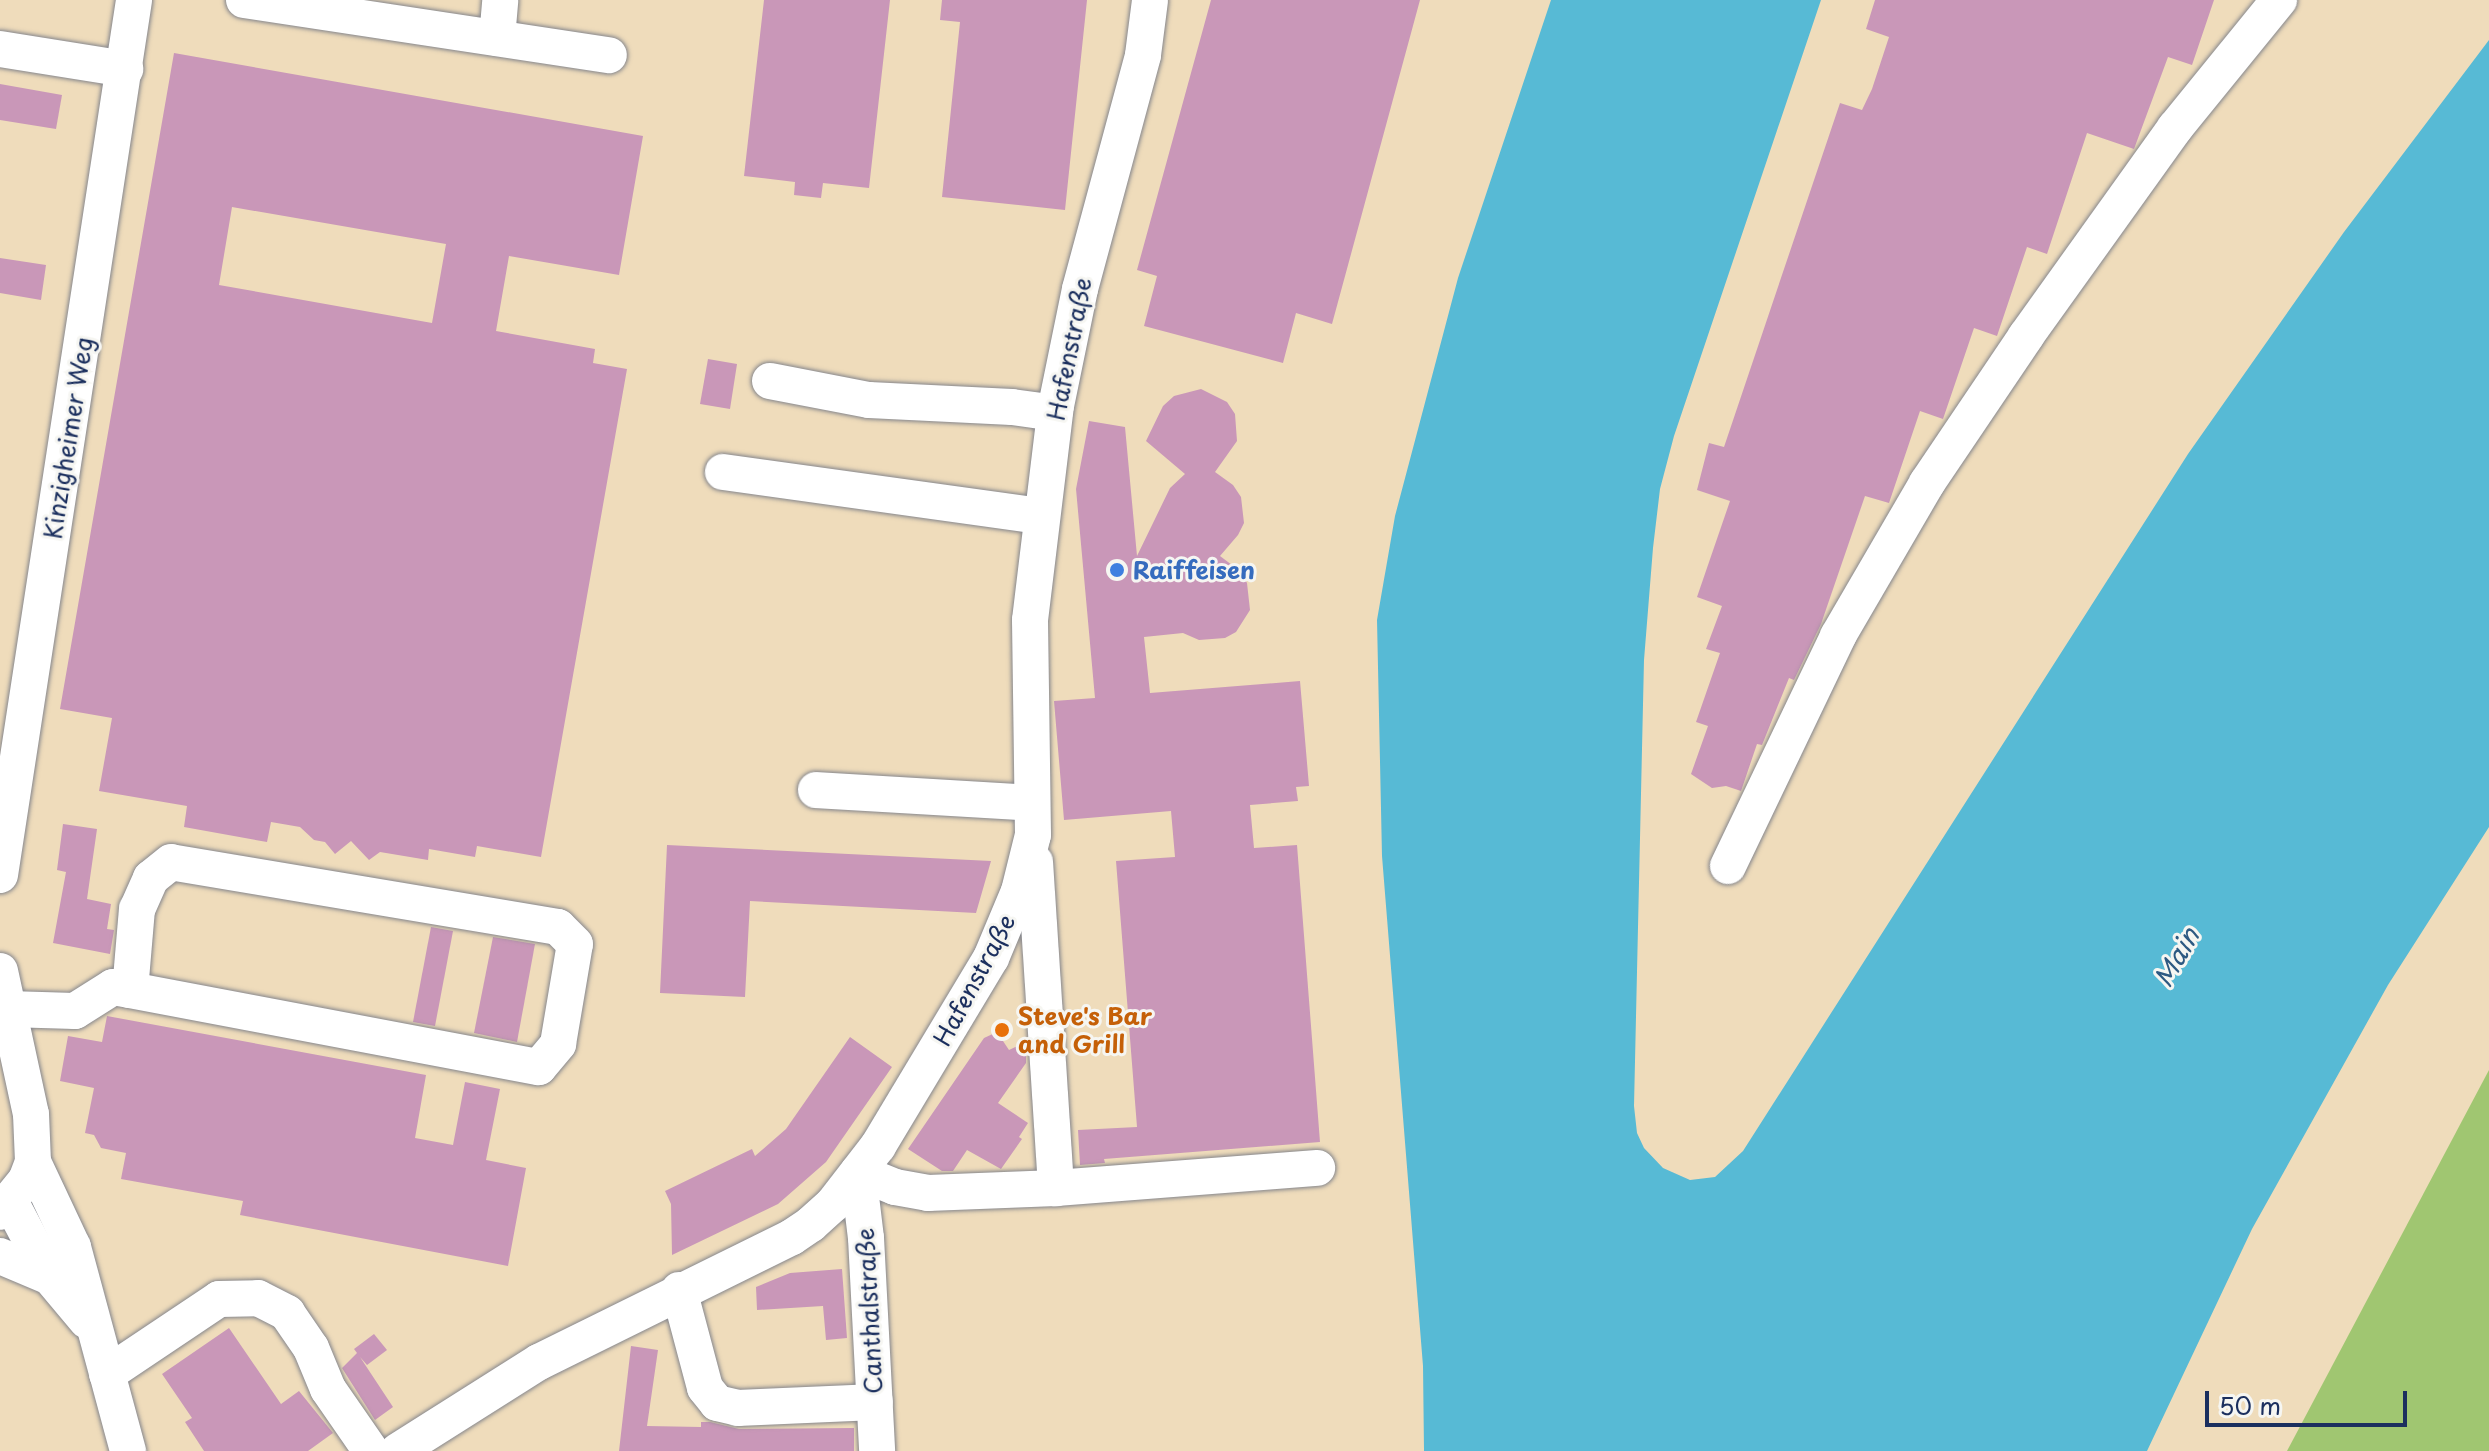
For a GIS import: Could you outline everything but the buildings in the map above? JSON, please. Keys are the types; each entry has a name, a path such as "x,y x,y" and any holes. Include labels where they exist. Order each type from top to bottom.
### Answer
{"street":[{"name":"Kinzigheimer Weg","path":"0,875 134,0"},
{"path":"244,0 609,55"},
{"path":"497,38 500,0"},
{"name":"Hafenstraße","path":"398,1451 539,1362 679,1290 792,1237 833,1204 878,1146 991,958 1015,902 1033,819 1030,620 1055,413 1080,289 1137,81 1150,0"},
{"path":"1728,866 1838,636 1927,483 2026,336 2175,128 2279,0"},
{"path":"0,49 125,69"},
{"path":"770,381 869,400 1012,407 1055,413"},
{"path":"723,472 1041,516"},
{"path":"816,790 1033,819 1056,1188"},
{"path":"8,1009 75,1011 113,987 539,1067 558,1044 575,944 558,927 171,862 151,878 137,909 130,990"},
{"path":"0,971 31,1114 33,1162 73,1247 128,1451"},
{"path":"33,1162 26,1180 5,1207 50,1277 95,1331"},
{"path":"858,1172 895,1187 928,1193 1056,1188 1317,1168"},
{"name":"Canthalstraße","path":"858,1172 866,1238 877,1451"},
{"path":"0,1256 50,1277"},
{"path":"679,1290 705,1388 717,1403 738,1408 875,1402"},
{"path":"107,1374 219,1299 258,1298 287,1313 311,1348 328,1389 371,1451"}],"green space":[{"path":"2489,1070 2489,1451 2287,1451"}],"water":[{"name":"Main","path":"1551,0 1821,0 1674,436 1660,489 1653,548 1644,660 1634,1106 1637,1133 1644,1148 1663,1168 1690,1180 1715,1177 1743,1151 2188,454 2344,232 2489,40 2489,827 2388,985 2252,1229 2147,1451 1424,1451 1423,1366 1382,856 1377,620 1395,516 1458,278"}],"place":[{"name":"Raiffeisen","path":"1117,570"},
{"name":"Steve's Bar and Grill","path":"1002,1030"}]}
